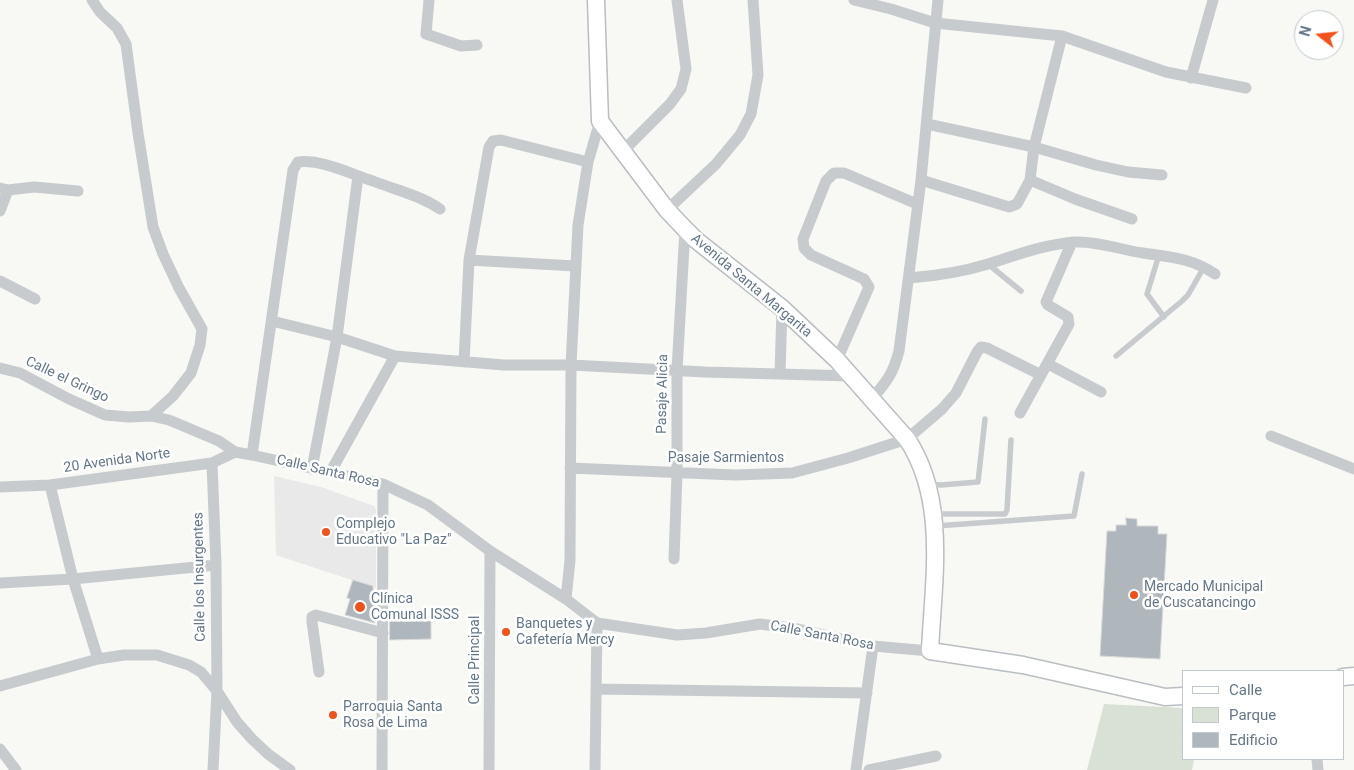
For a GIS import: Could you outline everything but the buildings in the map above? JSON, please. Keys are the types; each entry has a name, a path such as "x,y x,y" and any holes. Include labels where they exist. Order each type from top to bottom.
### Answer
{"street":[{"path":"92,0 100,12 117,28 126,44 153,227 179,288 202,329 200,346 191,373 173,396 151,416"},
{"path":"429,0 426,34 461,46 477,45"},
{"path":"566,600 570,560 571,365 575,266 578,225 588,162 600,121 596,0"},
{"path":"623,151 670,104 681,89 686,69 677,0"},
{"path":"667,210 716,164 740,135 751,114 758,75 753,0"},
{"path":"854,0 892,4 935,23 1062,36 1166,72 1246,88"},
{"path":"872,399 894,369 899,351 921,180 938,0"},
{"path":"1191,78 1213,0"},
{"path":"921,180 1013,207 1017,204 1030,180 1034,148 1062,36"},
{"name":"Avenida Santa Margarita","path":"600,121 667,210 684,229 782,308 837,360 907,439 915,452 928,483 934,520 930,651"},
{"path":"927,124 1034,148 1096,166 1128,172 1162,175"},
{"path":"464,362 469,260 490,148 493,141 501,140 588,162"},
{"path":"252,455 293,170 298,162 307,161 344,171 414,194 440,209"},
{"path":"837,360 868,287 864,279 811,255 804,248 804,238 826,181 834,174 844,173 917,204"},
{"path":"312,469 337,337 358,176"},
{"path":"1030,180 1132,219"},
{"path":"0,211 4,189 34,187 78,191"},
{"name":"Pasaje Alicia","path":"674,559 677,474 677,370 684,229"},
{"path":"909,278 955,273 1024,252 1072,242 1094,243 1185,259 1215,274"},
{"path":"1020,413 1070,322 1068,317 1046,302 1072,242"},
{"path":"469,260 575,266"},
{"path":"0,281 35,299"},
{"path":"780,374 782,308"},
{"path":"272,321 337,337 395,356 504,365 571,365 851,376"},
{"path":"907,439 942,409 956,393 976,352 981,347 987,348 1042,375"},
{"path":"330,473 395,356"},
{"path":"1048,364 1101,392"},
{"name":"Calle el Gringo","path":"0,368 20,374 69,399 105,414 129,417 151,416 169,420 219,441 234,452"},
{"path":"1271,436 1354,469"},
{"name":"Pasaje Sarmientos","path":"570,468 677,474 735,475 792,473 907,439"},
{"name":"Calle Santa Rosa","path":"234,452 383,484 428,505 490,551 566,600 597,623 677,635 706,633 760,624 798,629 873,646 930,651 1023,665 1165,697 1182,696"},
{"name":"20 Avenida Norte","path":"0,487 50,485 212,463 234,452"},
{"name":"Calle los Insurgentes","path":"212,463 216,565 217,691 212,770"},
{"path":"382,770 383,484"},
{"path":"50,485 73,579 98,659"},
{"name":"Calle Principal","path":"489,770 490,551"},
{"path":"0,583 73,579 216,565"},
{"path":"319,672 312,622 312,618 316,615 382,633"},
{"path":"595,770 597,623"},
{"path":"856,770 873,646"},
{"path":"0,686 98,659 124,655 157,655 189,665 201,672 217,691 237,722 252,739 268,754 290,770"},
{"path":"596,689 867,693"},
{"path":"0,749 16,770"},
{"path":"869,770 936,756"}],"lane":[{"path":"1159,255 1147,294 1164,317"},
{"path":"988,264 1021,291"},
{"path":"1116,356 1188,295 1204,267"},
{"path":"928,483 941,485 978,482 985,419"},
{"path":"934,520 1006,514 1012,440"},
{"path":"934,520 1074,516 1082,474"}],"shaded area":[{"name":"Complejo Educativo \"La Paz\"","path":"274,476 321,487 374,506 376,510 376,588 276,555"}],"green space":[{"path":"1104,704 1182,708 1182,760 1194,760 1192,770 1087,770"}],"place":[{"name":"Complejo Educativo \"La Paz\"","path":"326,532"},
{"name":"Mercado Municipal de Cuscatancingo","path":"1134,595"},
{"name":"Clínica Comunal ISSS","path":"360,607"},
{"name":"Banquetes y Cafetería Mercy","path":"506,632"},
{"name":"Parroquia Santa Rosa de Lima","path":"333,715"}]}
